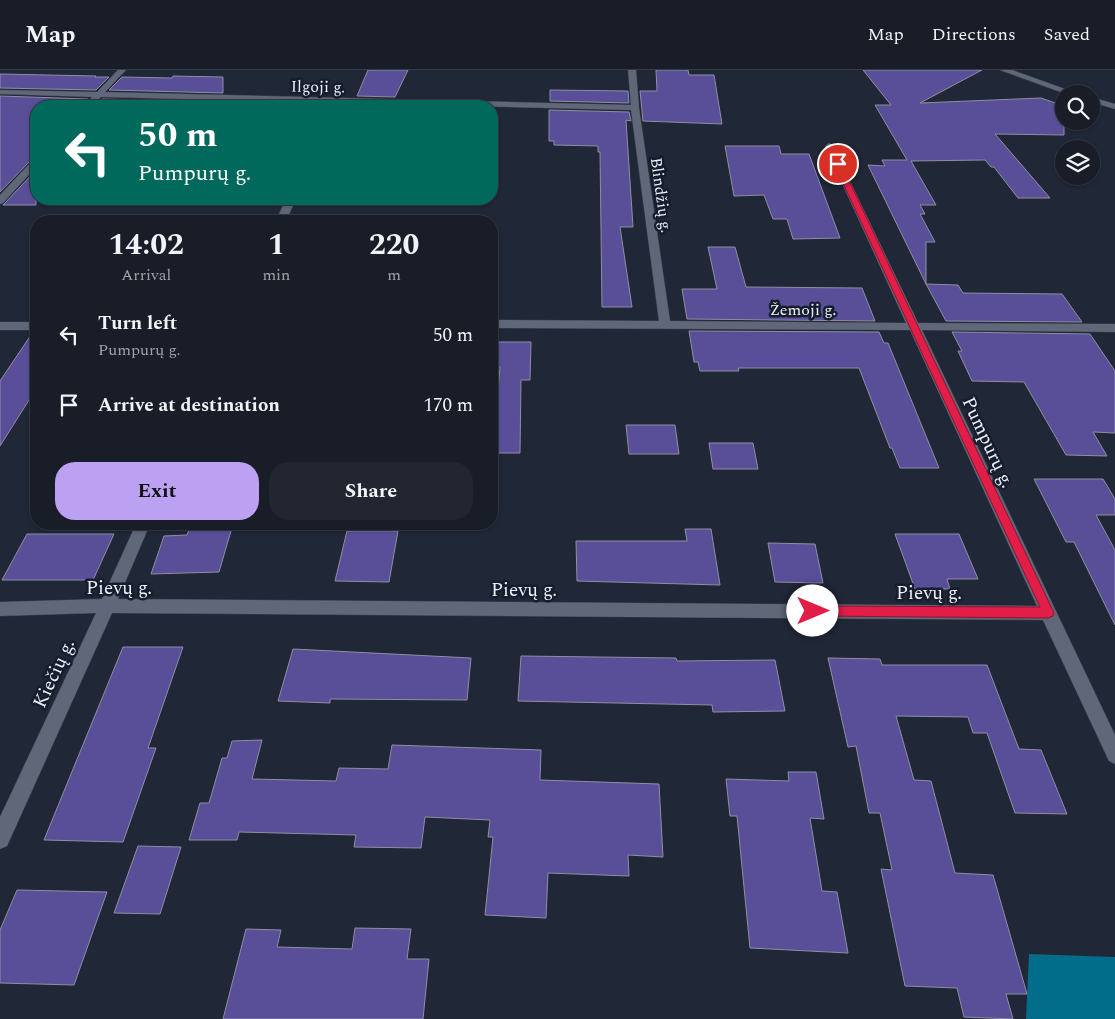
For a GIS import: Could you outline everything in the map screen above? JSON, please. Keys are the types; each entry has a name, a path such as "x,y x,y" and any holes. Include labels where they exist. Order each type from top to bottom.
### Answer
{"street":[{"path":"94,100 122,70"},
{"name":"Blindžių g.","path":"632,70 635,108 665,324"},
{"path":"1004,70 1055,87"},
{"name":"Ilgoji g.","path":"0,92 228,100"},
{"path":"1100,102 1115,107"},
{"name":"Ilgoji g.","path":"498,106 635,108"},
{"name":"Pumpurų g.","path":"829,146 1115,755"},
{"path":"0,201 30,168"},
{"name":"Žemoji g.","path":"498,324 1115,328"},
{"path":"0,326 30,326"},
{"name":"Kiečių g.","path":"0,839 140,530"},
{"name":"Pievų g.","path":"0,609 107,606 1048,613"}],"water":[{"path":"1029,954 1115,957 1115,1019 1026,1019"}],"building":[{"path":"368,70 408,70 395,97 357,96"},
{"path":"656,70 688,70 689,75 714,75 722,124 643,121 640,91 657,91"},
{"path":"863,70 982,70 920,103 1041,98 1055,103 1055,130 1064,130 1064,135 995,134 1050,198 1018,198 994,167 991,167 985,160 911,161 936,205 920,205 925,214 920,214 935,242 926,242 926,284 868,165 885,166 882,160 907,160 875,105 891,105"},
{"path":"0,74 109,77 96,90 0,88"},
{"path":"173,76 223,77 223,93 109,90 122,77 172,78"},
{"path":"550,90 628,91 629,103 550,101"},
{"path":"0,96 88,99 30,100 30,161 0,192"},
{"path":"102,99 142,100 101,100"},
{"path":"549,110 629,112 631,121 626,120 633,227 620,227 632,307 602,307 600,152 598,152 598,146 554,145 554,141 549,141"},
{"path":"725,146 779,146 781,154 809,154 840,238 793,239 787,219 773,219 764,195 734,196"},
{"path":"30,176 30,205 4,204"},
{"path":"708,247 735,247 746,287 862,288 875,321 687,319 682,289 717,289"},
{"path":"926,284 958,285 963,293 1062,294 1082,322 946,321"},
{"path":"689,331 879,332 884,343 888,343 939,468 900,468 892,448 890,448 859,368 738,368 739,371 700,371 698,362 694,362"},
{"path":"952,332 1090,334 1115,371 1115,433 1093,432 1107,456 1066,455 1024,382 972,381 958,351 962,351"},
{"path":"30,336 30,398 0,446 0,381"},
{"path":"498,342 531,342 530,380 521,380 520,453 498,453 500,367 498,367"},
{"path":"626,425 675,425 679,454 629,454"},
{"path":"709,443 753,443 758,469 713,469"},
{"path":"1034,479 1103,479 1115,499 1115,515 1096,515 1115,550 1115,625 1074,542 1066,542"},
{"path":"685,529 711,529 720,585 577,581 576,541 687,541"},
{"path":"189,530 231,530 219,572 151,574 164,536 187,535"},
{"path":"347,531 398,531 389,582 335,581"},
{"path":"27,534 114,534 93,580 2,580"},
{"path":"895,534 959,534 978,579 947,579 950,589 915,589"},
{"path":"768,543 815,544 823,583 775,582"},
{"path":"123,647 183,647 148,748 156,748 123,842 44,840"},
{"path":"293,649 471,658 467,700 330,699 330,703 278,701"},
{"path":"521,656 676,658 677,661 775,660 785,711 713,712 712,705 518,701"},
{"path":"828,658 880,659 882,665 987,665 1019,749 1041,750 1067,814 1015,813 987,733 973,733 968,717 896,716 914,780 931,781 955,873 993,875 1027,994 1006,994 1013,1019 964,1017 957,988 905,986 881,869 892,870 880,813 869,813 856,746 848,747"},
{"path":"262,740 252,779 336,781 339,768 388,769 392,745 541,750 540,780 659,784 663,857 628,855 629,876 548,873 546,918 485,915 493,837 488,837 490,820 425,817 421,848 354,847 356,835 239,832 237,840 189,840 200,803 209,803 222,758 227,758 232,741"},
{"path":"788,772 816,772 824,819 810,818 822,891 837,892 848,953 750,948 737,816 730,816 726,779 789,781"},
{"path":"138,846 181,847 160,914 114,913"},
{"path":"17,890 107,892 74,985 0,983 0,930"},
{"path":"355,928 411,929 407,959 429,959 423,1019 223,1019 246,929 281,930 277,947 352,949"}],"route":[{"path":"813,611 1048,613 838,164"}]}
